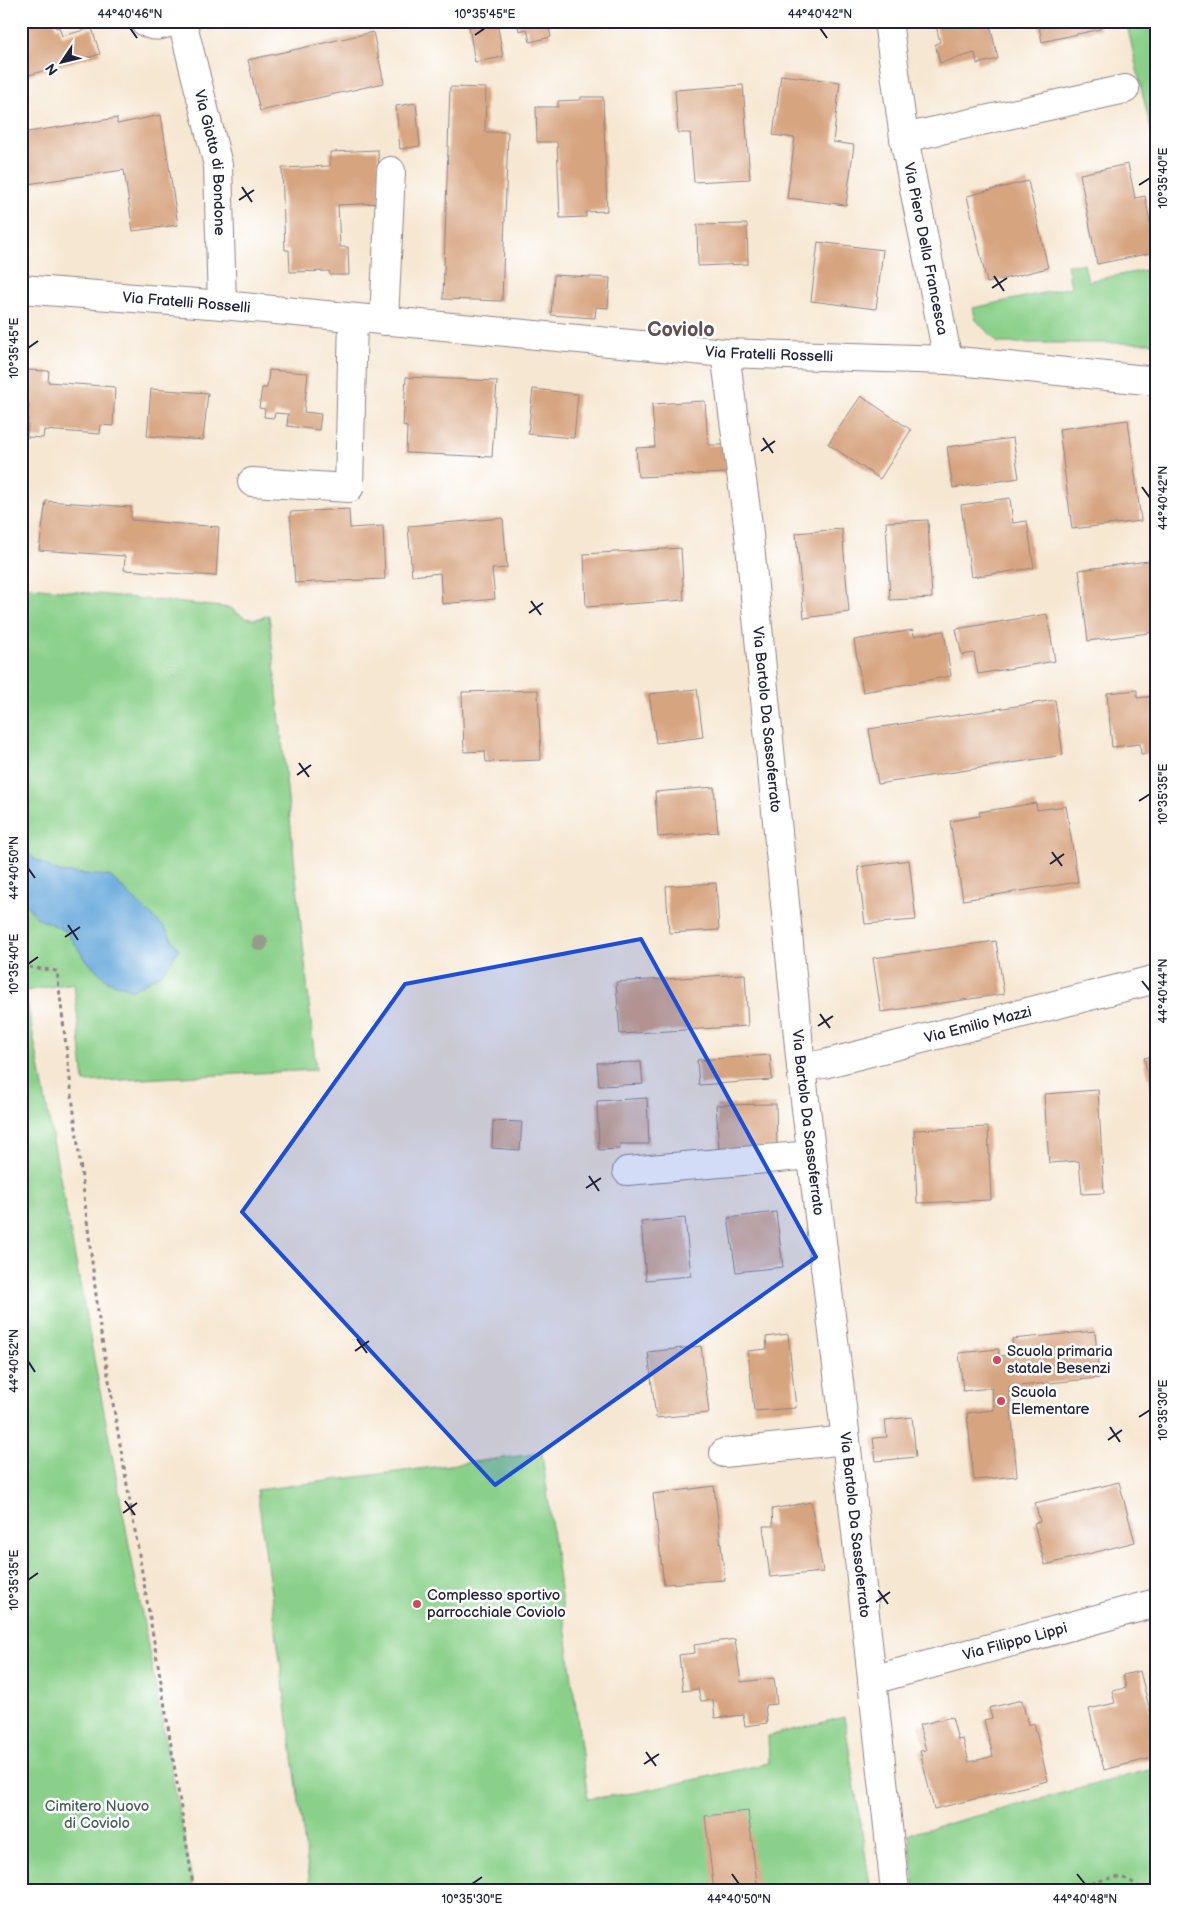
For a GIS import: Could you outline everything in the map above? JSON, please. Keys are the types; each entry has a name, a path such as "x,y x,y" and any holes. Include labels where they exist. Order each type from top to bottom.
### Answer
{"street":[{"path":"144,21 156,26 174,21"},
{"name":"Via Giotto di Bondone","path":"182,21 218,165 222,305"},
{"name":"Via Piero Della Francesca","path":"888,21 904,138 948,360"},
{"path":"904,138 1126,89"},
{"path":"384,321 391,171"},
{"name":"Via Fratelli Rosselli","path":"21,289 222,305 725,353 948,360 1156,381"},
{"path":"252,482 349,488 353,318"},
{"name":"Via Bartolo Da Sassoferrato","path":"725,353 748,525 802,1068 846,1440 895,1891"},
{"name":"Via Emilio Mazzi","path":"802,1068 1156,979"},
{"path":"627,1171 812,1155"},
{"path":"724,1453 846,1440"},
{"name":"Via Filippo Lippi","path":"872,1680 1156,1603"}],"path":[{"path":"21,966 57,971 100,1328 161,1682 194,1891"},
{"path":"1069,1891 1087,1884 1121,1877 1136,1884 1142,1891"}],"highlighted area":[{"path":"641,939 816,1257 495,1485 242,1212 405,984"}],"green space":[{"path":"1126,21 1156,21 1156,153"},
{"path":"1084,264 1088,281 1156,268 1156,343 998,343 976,320 973,308 1071,287 1067,265"},
{"name":"Cimitero Nuovo di Coviolo","path":"21,586 231,608 248,619 257,619 269,615 316,1070 84,1082 74,983 25,991 194,1891 21,1891"},
{"name":"Complesso sportivo parrocchiale Coviolo","path":"542,1453 588,1799 639,1792 769,1763 768,1736 844,1717 871,1891 311,1891 257,1490"},
{"path":"1156,1768 1156,1891 915,1891 909,1834"}],"water":[{"path":"21,843 33,858 59,872 110,876 165,928 179,950 162,973 133,990 108,981 85,959 66,931 37,918 21,898"}],"building":[{"path":"21,21 54,21 56,28 59,27 62,36 92,28 100,54 29,75 27,68 21,69"},
{"path":"468,21 497,21 503,57 475,62"},
{"path":"517,21 552,21 548,23 551,37 530,42 527,29 519,31"},
{"path":"667,21 698,21 698,22 669,30"},
{"path":"935,21 989,21 998,59 977,64 975,53 940,63 935,44 940,42"},
{"path":"1038,21 1099,21 1100,29 1042,42"},
{"path":"373,32 384,83 260,111 248,60"},
{"path":"781,75 840,82 833,142 854,145 846,205 787,198 795,138 773,135"},
{"path":"743,85 750,179 694,182 690,133 678,133 675,90"},
{"path":"450,87 486,88 485,132 508,132 502,301 443,299"},
{"path":"581,97 603,97 607,211 586,212 586,217 560,218 557,142 537,142 536,107 558,107 558,101 581,100"},
{"path":"416,103 420,146 400,149 396,106"},
{"path":"161,115 178,225 133,231 124,170 27,184 21,133 117,118 117,124"},
{"path":"378,150 380,203 338,205 340,247 348,247 349,275 330,275 329,271 290,272 289,250 285,250 282,168 330,166 330,152"},
{"path":"1128,164 1135,198 1145,196 1156,252 1097,264 1080,174"},
{"path":"1028,181 1048,268 987,283 967,196"},
{"path":"747,224 748,264 698,266 697,225"},
{"path":"818,242 883,250 876,309 811,301"},
{"path":"554,275 610,278 608,308 596,307 595,318 551,315"},
{"path":"24,370 49,371 48,382 115,387 113,426 101,425 100,434 44,430 43,438 27,437 29,404 22,404"},
{"path":"269,370 308,373 304,412 321,414 319,430 287,426 288,414 275,413 274,418 264,417 265,409 259,408 262,388 267,388"},
{"path":"406,377 497,381 492,457 406,453 407,427 403,426"},
{"path":"151,389 208,393 203,440 147,436"},
{"path":"533,389 578,394 574,438 528,434"},
{"path":"861,396 911,430 880,479 828,444"},
{"path":"705,401 708,445 725,445 726,473 638,477 636,448 655,447 652,404"},
{"path":"1128,420 1141,521 1072,529 1059,429"},
{"path":"1013,438 1019,478 953,488 947,447"},
{"path":"1010,498 1013,523 1027,521 1034,568 971,577 961,505"},
{"path":"46,501 131,507 131,520 219,527 216,576 124,570 125,556 39,550"},
{"path":"349,509 350,528 383,526 385,579 295,583 290,512"},
{"path":"503,518 507,568 492,569 495,599 442,604 440,573 412,576 408,526"},
{"path":"928,520 932,598 890,600 886,522"},
{"path":"842,529 849,612 804,618 796,533"},
{"path":"681,548 684,600 586,607 584,554"},
{"path":"1156,560 1156,632 1088,641 1079,570"},
{"path":"1047,614 1055,661 978,674 974,653 962,655 956,629"},
{"path":"913,630 914,636 944,631 951,676 863,692 854,640"},
{"path":"697,689 703,737 656,743 649,694"},
{"path":"538,690 541,760 486,762 485,751 464,752 462,692"},
{"path":"1137,690 1137,698 1156,696 1156,753 1141,754 1140,744 1112,747 1107,693"},
{"path":"1055,700 1063,755 878,784 869,729"},
{"path":"714,787 718,832 658,837 655,792"},
{"path":"1036,803 1037,810 1066,806 1078,882 963,900 950,821 980,816 979,812"},
{"path":"909,860 916,920 865,924 858,867"},
{"path":"716,883 719,930 669,933 666,886"},
{"path":"996,941 1004,994 881,1012 873,958"},
{"path":"745,974 748,1026 620,1034 616,982"},
{"path":"770,1055 772,1080 699,1085 697,1060"},
{"path":"1156,1055 1156,1104 1155,1104 1144,1058"},
{"path":"641,1062 643,1084 599,1086 597,1063"},
{"path":"1098,1090 1104,1193 1082,1194 1079,1161 1049,1163 1044,1094"},
{"path":"647,1098 649,1144 620,1144 620,1149 599,1150 597,1101"},
{"path":"776,1104 777,1147 719,1149 716,1105"},
{"path":"493,1121 522,1122 520,1150 492,1148"},
{"path":"988,1127 991,1200 917,1203 914,1130"},
{"path":"776,1212 783,1267 736,1272 728,1218"},
{"path":"685,1218 691,1276 646,1280 641,1222"},
{"name":"Scuola Elementare","path":"1095,1331 1099,1378 1009,1387 1017,1476 974,1480 967,1413 994,1410 991,1388 963,1391 959,1353 999,1349 999,1356 1013,1355 1012,1339"},
{"path":"788,1334 796,1408 754,1411 748,1351 767,1349 766,1337"},
{"path":"701,1346 709,1413 656,1418 648,1352"},
{"path":"912,1417 916,1457 876,1461 873,1438 887,1437 885,1420"},
{"path":"1119,1482 1135,1542 1045,1565 1034,1523 1040,1522 1035,1503"},
{"path":"714,1486 725,1580 664,1584 653,1494"},
{"path":"811,1502 823,1572 770,1577 763,1526 773,1526 772,1509"},
{"path":"735,1639 741,1682 774,1678 777,1704 765,1705 767,1723 745,1726 743,1715 715,1718 713,1700 701,1701 698,1689 683,1691 679,1655 695,1653 694,1645"},
{"path":"1140,1671 1156,1735 1156,1757 1104,1770 1089,1709 1115,1703 1112,1691 1126,1688 1123,1675"},
{"path":"1022,1700 1028,1725 1034,1723 1048,1781 934,1809 920,1751 926,1750 919,1725 952,1717 958,1740 963,1739 969,1762 982,1759 993,1756 984,1720 992,1718 989,1708"},
{"path":"748,1811 758,1891 714,1891 705,1816"}],"place":[{"name":"Scuola primaria statale Besenzi","path":"997,1360"},
{"name":"Scuola Elementare","path":"1001,1401"},
{"name":"Complesso sportivo parrocchiale Coviolo","path":"417,1604"}],"district":[{"name":"Coviolo","path":"681,329"}]}
